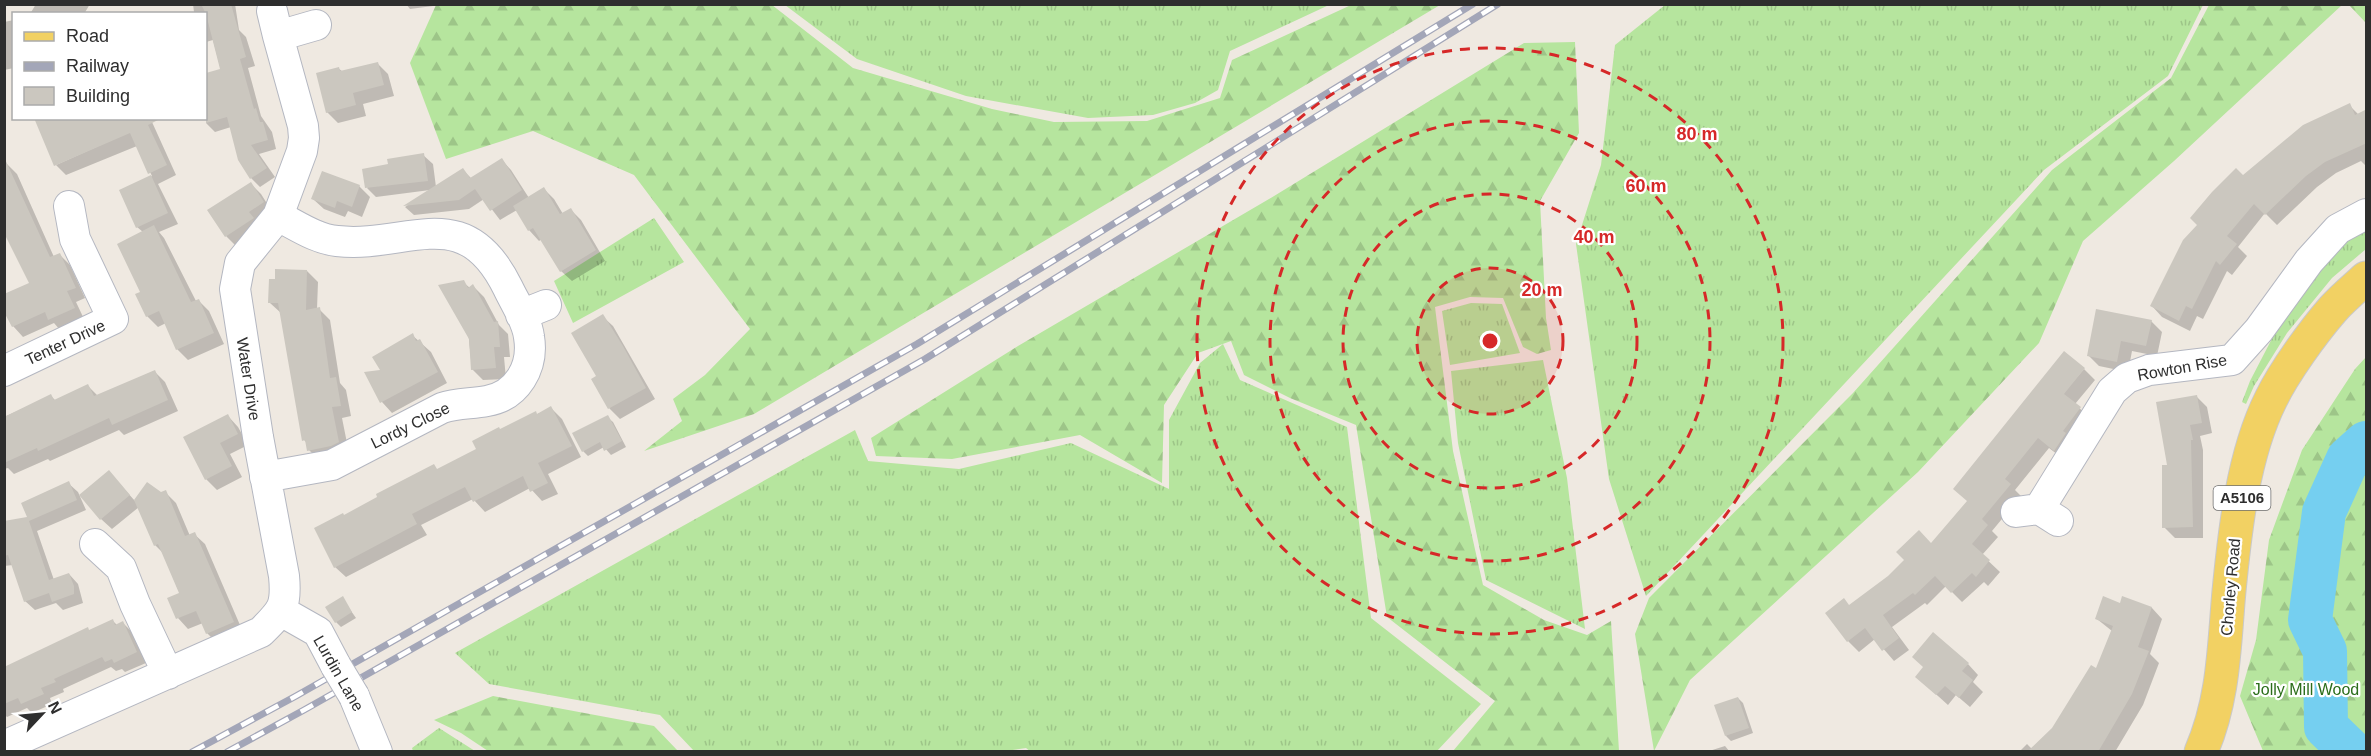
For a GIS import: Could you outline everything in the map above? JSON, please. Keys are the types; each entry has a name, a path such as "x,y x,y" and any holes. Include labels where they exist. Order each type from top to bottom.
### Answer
{"main road":[{"name":"Chorley Road","path":"2201,752 2212,727 2222,684 2236,525 2251,454 2271,399 2298,356 2333,309 2367,278"}],"street":[{"name":"Water Drive","path":"281,611 285,593 284,576 234,289 240,263 278,216 302,151 303,126 275,23 316,26"},
{"name":"Tenter Drive","path":"4,371 113,319 75,239 69,206"},
{"name":"Rowton Rise","path":"2038,514 2112,391 2127,378 2149,370 2232,360 2259,330 2309,261 2338,228 2367,214"},
{"name":"Lordy Close","path":"265,477 332,465 442,408 456,403 488,401 502,396 516,387 525,375 530,361 529,334 533,310 487,255 468,241 447,234 427,232 354,242 333,241 278,216"},
{"path":"95,544 121,568 168,674"},
{"name":"Lurdin Lane","path":"281,611 318,632 354,696 377,752"},
{"path":"4,746 261,632 281,611"}],"green space":[{"path":"436,5 772,5 853,68 992,109 1054,122 1147,121 1220,98 1232,60 1351,5 1440,5 754,414 644,451 682,421 673,399 705,375 750,329 634,175 533,131 446,159 410,63"},
{"path":"785,5 1329,5 1230,51 1218,90 1195,103 1153,115 1088,118 966,96 857,59"},
{"path":"1665,5 2203,5 2168,76 2044,170 1646,596 1609,479 1576,244 1601,165 1615,45"},
{"path":"2209,5 2342,5 2174,161 2083,241 2039,343 1918,472 1690,680 1654,751 1635,634 1649,598 1853,393 2052,170 2171,78"},
{"path":"2349,5 2366,5 2366,23"},
{"path":"1575,42 1579,133 1540,201 1546,318 1551,350 1537,354 1523,347 1503,298 1470,297 1435,307 1453,451 1483,585 1544,620 1587,635 1611,621 1619,751 1453,751 1495,701 1387,617 1356,425 1290,398 1244,375 1231,341 1198,353 1164,405 1162,483 1080,435 952,459 876,456 871,438 1018,346 1269,199 1524,43"},
{"path":"654,218 684,262 573,323 554,281"},
{"path":"2366,227 2366,249 2332,278 2287,333 2254,386 2246,404 2242,402 2250,381 2278,327 2338,245"},
{"path":"1471,303 1502,304 1520,353 1450,365 1442,311"},
{"path":"1223,344 1240,380 1347,427 1371,618 1481,704 1437,751 1031,752 1026,748 998,752 694,751 660,715 489,684 455,653 855,430 868,461 959,469 1071,443 1169,489 1169,420 1200,363"},
{"name":"Jolly Mill Wood","path":"2366,357 2366,751 2263,751 2240,696 2256,640 2269,540 2302,450 2355,369"},
{"path":"1543,360 1567,478 1585,629 1486,580 1458,443 1451,371"},
{"path":"493,696 654,726 678,751 488,751 461,733 434,720"},
{"path":"439,728 475,751 413,751 412,748"}],"building":[{"path":"201,4 231,4 246,57 240,59 254,109 256,108 260,122 263,122 268,140 251,145 267,168 250,179 238,160 227,117 206,123 207,73 220,69 207,12"},
{"path":"378,62 384,85 353,93 356,105 326,113 316,73 339,67 340,71"},
{"path":"2350,103 2355,115 2367,109 2367,143 2325,162 2306,176 2265,215 2254,204 2227,236 2237,244 2220,265 2216,261 2192,309 2186,306 2179,321 2150,306 2183,240 2197,225 2190,218 2212,192 2236,168 2243,175 2303,125"},
{"path":"35,120 158,120 148,125 167,165 148,174 130,133 54,166"},
{"path":"424,153 428,181 365,188 362,169 388,164 387,159"},
{"path":"4,157 50,257 60,253 76,288 67,291 75,308 48,320 45,312 12,327 4,312 4,294 29,283 4,233"},
{"path":"502,158 522,190 490,211 475,189 459,200 403,206 463,168 470,178"},
{"path":"322,171 360,185 352,207 337,201 335,208 311,199"},
{"path":"151,175 168,213 136,228 119,190"},
{"path":"251,182 264,202 249,212 254,218 225,237 207,210"},
{"path":"544,187 560,214 571,208 596,250 560,272 533,228 528,231 513,206"},
{"path":"154,225 191,302 199,299 214,333 176,350 159,311 146,317 135,294 140,292 117,244"},
{"path":"275,269 307,270 306,310 320,307 330,378 336,377 341,406 332,407 339,442 331,446 307,451 305,440 302,441 278,303 268,303 269,279 275,279"},
{"path":"464,280 468,288 473,284 494,322 498,321 500,347 494,347 496,368 471,370 469,339 438,285"},
{"path":"2096,309 2152,320 2146,346 2121,341 2117,362 2087,356"},
{"path":"603,314 646,388 608,409 591,379 596,376 571,333"},
{"path":"413,333 416,341 420,339 438,372 380,403 364,372 380,370 372,357"},
{"path":"2064,351 2085,368 2064,394 2081,407 2063,431 2066,433 2054,451 2038,438 2005,479 2011,484 1982,519 1988,525 1972,544 1990,560 1976,577 1972,573 1951,593 1935,576 1915,595 1913,593 1883,615 1899,638 1882,651 1865,628 1847,642 1825,613 1844,598 1849,605 1888,576 1904,560 1896,552 1919,530 1931,543 1967,501 1953,489"},
{"path":"155,370 168,400 112,425 109,418 38,451 37,448 4,463 4,417 51,394 54,400 88,384 94,396"},
{"path":"2197,395 2202,423 2190,425 2193,440 2191,440 2193,527 2162,528 2162,465 2167,465 2156,402"},
{"path":"551,406 572,446 538,463 548,483 530,492 523,476 473,502 465,487 412,514 417,524 334,568 314,528 343,513 344,515 377,497 376,494 434,464 437,469 476,449 472,441 499,427 500,429"},
{"path":"228,414 238,434 220,443 232,466 205,480 183,437"},
{"path":"608,415 622,441 604,451 600,442 582,452 572,433"},
{"path":"109,470 130,495 100,520 79,495"},
{"path":"69,481 77,500 29,521 49,580 69,573 74,586 74,594 52,602 49,593 24,602 8,555 4,556 4,521 27,517 21,503"},
{"path":"147,482 161,492 166,490 185,536 195,532 234,622 206,634 196,611 176,619 167,598 179,593 158,544 154,546 134,500"},
{"path":"343,596 352,612 335,623 325,607"},
{"path":"2103,596 2120,603 2122,596 2152,607 2138,647 2149,651 2132,694 2098,752 2027,752 2052,728 2091,665 2096,668 2113,626 2095,619"},
{"path":"113,619 115,625 123,621 137,652 114,663 112,659 105,662 102,657 54,679 56,682 41,688 44,694 21,704 18,698 4,704 4,667 88,627 89,630"},
{"path":"1933,632 1969,663 1962,671 1973,680 1959,698 1945,686 1936,695 1915,677 1923,667 1912,657"},
{"path":"1738,697 1749,728 1725,736 1714,705"}],"waterway":[{"path":"2352,752 2326,727 2325,651 2310,620 2324,512 2348,459 2366,443"}],"railway":[{"path":"192,752 296,696 917,344 1473,4"},
{"path":"227,752 925,359 1498,4"}]}
